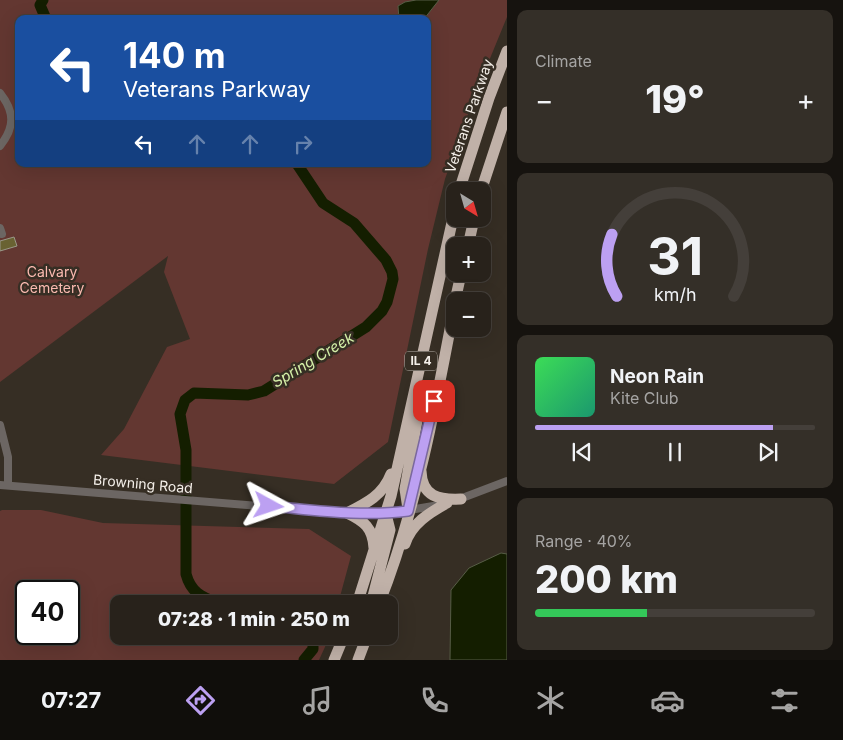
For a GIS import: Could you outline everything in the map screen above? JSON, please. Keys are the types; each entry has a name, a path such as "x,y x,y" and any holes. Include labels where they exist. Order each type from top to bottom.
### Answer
{"highway":[{"name":"Veterans Parkway","path":"462,182 489,98 507,51"},
{"path":"484,182 507,112"},
{"name":"IL 4","path":"360,595 386,514 451,228"},
{"name":"IL 4","path":"383,595 420,465 447,337"},
{"path":"408,511 405,489 422,391 423,350"},
{"path":"347,513 371,500 387,484 402,424 410,414"},
{"path":"420,465 422,482 429,494 437,499 461,499"},
{"path":"388,595 410,533 422,520 447,503"},
{"path":"347,513 360,519 370,528 374,551"},
{"path":"373,595 390,530 386,514"},
{"path":"334,660 340,645"},
{"path":"353,660 357,645"},
{"path":"358,660 364,645"}],"street":[{"path":"0,93 10,108 13,121 10,132 0,146"},
{"path":"0,425 8,458 4,485"},
{"name":"Browning Road","path":"4,485 347,513 386,514 447,503 507,481"}],"green space":[{"name":"Calvary Cemetery","path":"0,0 507,0 507,17 475,95 445,179 428,249 388,442 334,484 101,455 124,429 167,347 190,339 164,272 168,256 0,382"},
{"path":"2,510 41,510 103,523 309,529 351,556 340,595 110,595 110,645 326,645 319,660 0,660 0,511"}],"shaded area":[{"path":"439,0 427,15 399,15 398,6 405,2"},
{"path":"501,553 507,554 507,660 450,660 451,590 469,568"}],"building":[{"path":"14,237 17,246 0,251 0,241"}],"waterway":[{"name":"Spring Creek","path":"43,0 40,5 44,15"},
{"name":"Spring Creek","path":"200,595 191,586 186,574 186,450 180,414 185,400 194,393 248,395 264,391 366,327 382,311 387,302 393,279 386,260 354,223 323,203 299,167"},
{"name":"Spring Creek","path":"304,660 313,649 313,645"}],"route":[{"path":"269,506 347,513 386,514 408,511 434,401"}]}
